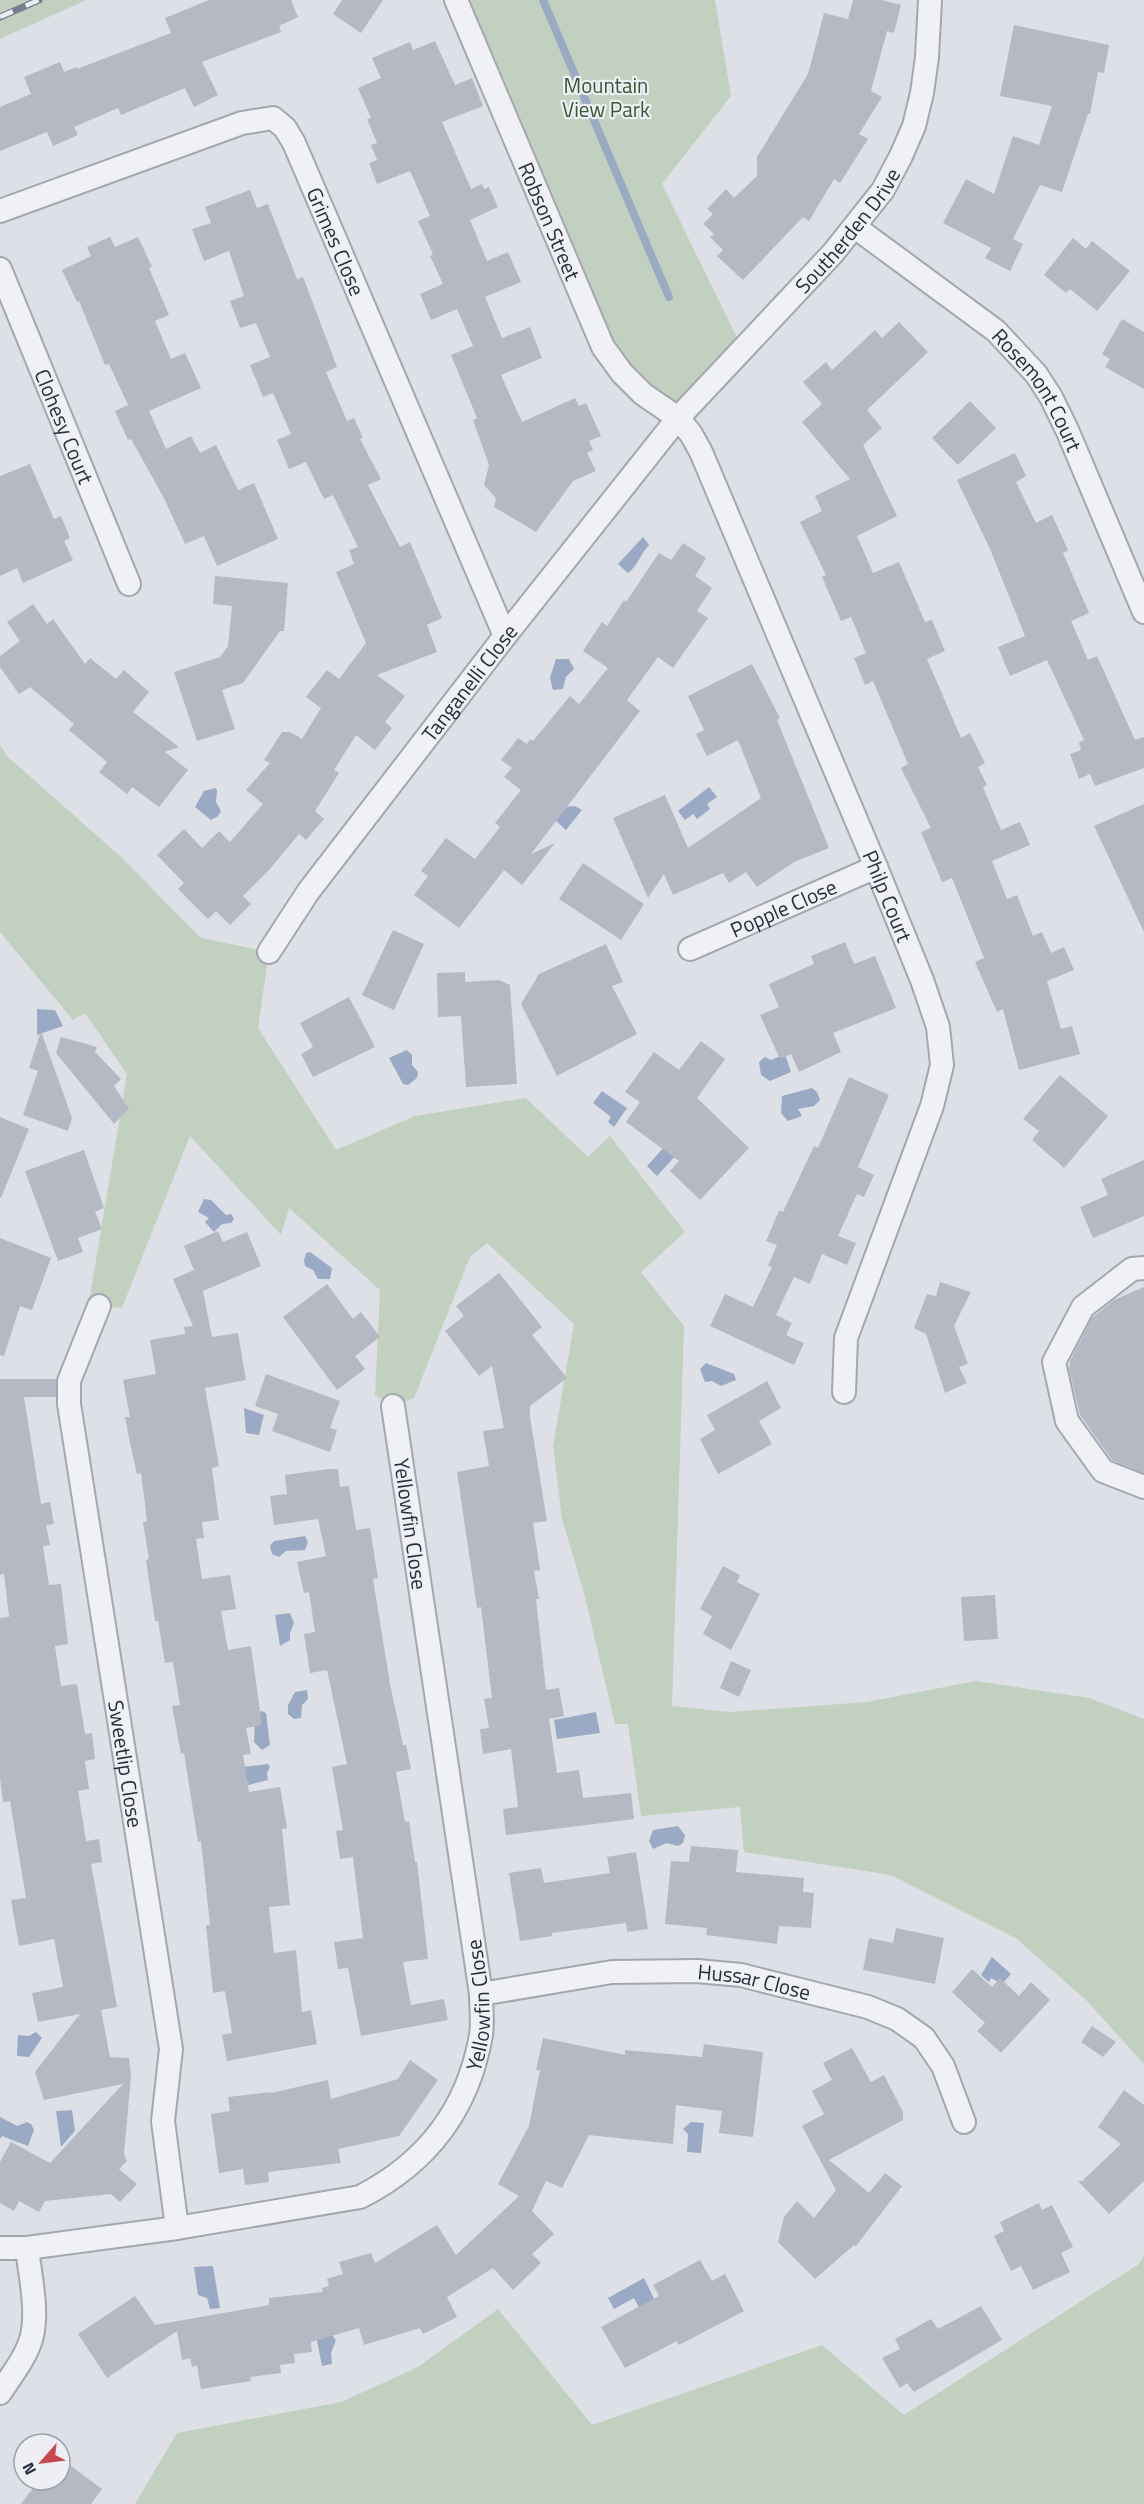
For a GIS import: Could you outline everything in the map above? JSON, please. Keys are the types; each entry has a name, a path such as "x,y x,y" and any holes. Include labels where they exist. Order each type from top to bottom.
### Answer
{"street":[{"name":"Robson Street","path":"456,0 603,346 622,373 644,393 678,418"},
{"name":"Southerden Drive","path":"678,418 855,227 883,190 914,126 927,57 930,0"},
{"name":"Grimes Close","path":"0,211 242,123 273,118 285,128 294,144 505,636"},
{"name":"Rosemont Court","path":"855,227 996,331 1036,374 1051,397 1068,432 1144,612"},
{"name":"Clohesy Court","path":"0,269 129,584"},
{"name":"Tanganelli Close","path":"269,952 308,892 505,636 678,418"},
{"name":"Philp Court","path":"678,418 691,434 700,452 876,867 922,980 938,1027 942,1065 932,1106 846,1338 844,1392"},
{"name":"Popple Close","path":"690,949 876,867"},
{"path":"1144,1268 1132,1269 1083,1307 1054,1362 1066,1421 1103,1471 1144,1487"},
{"name":"Sweetlip Close","path":"99,1306 69,1381 69,1404 171,2049 163,2121 177,2228"},
{"name":"Yellowfin Close","path":"0,2248 27,2248 177,2228 360,2197 387,2184 415,2162 458,2107 472,2072 481,2033 481,1994 393,1406"},
{"name":"Hussar Close","path":"481,1994 612,1972 697,1971 741,1975 868,2007 897,2019 924,2038 943,2066 964,2122"},
{"path":"0,2393 32,2336 33,2306 27,2248"}],"green space":[{"path":"0,0 86,0 0,39"},
{"name":"Mountain View Park","path":"461,0 715,0 731,96 662,184 742,348 678,418 605,349"},
{"path":"0,745 8,757 120,856 201,938 269,952 258,1028 336,1150 415,1116 526,1098 588,1157 610,1136 685,1232 641,1272 684,1326 672,1706 730,1712 867,1702 976,1681 1089,1698 1144,1719 1144,2064 1087,2001 1017,1939 891,1875 744,1852 740,1807 641,1816 628,1724 615,1724 584,1593 562,1519 553,1446 574,1324 487,1243 470,1257 414,1398 393,1406 375,1395 380,1290 289,1208 281,1235 190,1136 122,1308 99,1306 90,1296 127,1074 85,1013 73,1020 0,932"},
{"path":"1144,2255 1144,2504 135,2504 177,2433 341,2402 418,2367 498,2309 592,2425 822,2345 904,2415 1139,2264"}],"water":[{"path":"643,537 649,545 628,573 618,564"},
{"path":"556,659 569,659 574,669 566,677 563,689 553,690 550,678"},
{"path":"709,787 717,797 707,804 710,809 697,819 693,814 685,820 678,811"},
{"path":"215,788 217,790 216,802 221,811 211,820 195,807 204,791"},
{"path":"575,806 582,810 566,830 553,818 565,807"},
{"path":"37,1009 55,1010 63,1026 37,1035"},
{"path":"407,1050 412,1055 412,1065 418,1072 417,1078 408,1085 403,1084 389,1058"},
{"path":"785,1054 791,1072 770,1081 761,1075 759,1062 765,1057 771,1060"},
{"path":"812,1088 817,1092 820,1100 814,1106 798,1109 802,1116 788,1121 781,1113 782,1096"},
{"path":"602,1091 627,1108 614,1127 608,1122 611,1117 593,1103"},
{"path":"666,1145 677,1154 657,1176 647,1166"},
{"path":"204,1199 211,1200 226,1215 231,1214 234,1219 231,1223 222,1224 214,1232 205,1222 209,1218 198,1212"},
{"path":"310,1252 332,1268 330,1279 318,1279 313,1270 305,1266 306,1253"},
{"path":"706,1363 734,1374 736,1380 721,1386 712,1381 705,1382 700,1369"},
{"path":"244,1408 264,1415 259,1435 246,1433"},
{"path":"305,1536 308,1542 305,1550 286,1551 279,1557 272,1554 270,1546 274,1541"},
{"path":"290,1613 294,1623 290,1640 280,1646 275,1615"},
{"path":"307,1690 308,1699 302,1705 301,1718 294,1719 288,1714 288,1705 295,1692"},
{"path":"261,1711 266,1713 270,1745 262,1750 254,1742 255,1715"},
{"path":"596,1712 600,1733 557,1739 554,1720"},
{"path":"268,1764 270,1767 267,1773 268,1780 248,1785 243,1767"},
{"path":"678,1826 685,1835 683,1843 678,1846 667,1843 653,1849 649,1841 653,1830"},
{"path":"992,1957 1011,1974 1002,1984 991,1978 989,1982 981,1975"},
{"path":"36,2032 42,2038 29,2057 17,2056 18,2035 29,2036"},
{"path":"72,2110 75,2131 61,2147 56,2111"},
{"path":"0,2117 17,2126 27,2122 31,2124 34,2130 28,2146 2,2136 0,2139"},
{"path":"691,2122 704,2123 701,2153 687,2152 688,2134 683,2129"},
{"path":"213,2266 220,2308 210,2309 207,2298 198,2295 194,2267"},
{"path":"644,2278 655,2301 640,2309 634,2298 614,2309 608,2298"},
{"path":"311,2310 336,2340 331,2353 332,2364 322,2366"}],"building":[{"path":"209,0 291,0 298,17 279,26 281,32 202,62 218,95 194,107 185,88 121,115 118,108 74,127 78,135 53,146 47,132 0,151 0,107 31,94 24,77 60,62 64,72 77,67 77,69 171,33 165,18"},
{"path":"342,0 383,0 361,33 333,14"},
{"path":"853,0 882,0 901,5 894,33 887,31 871,91 882,97 859,134 868,139 840,183 834,179 809,221 803,217 743,280 717,256 723,250 710,237 714,234 703,224 713,214 707,209 726,189 734,198 757,176 757,157 808,74 824,13 848,19"},
{"path":"1014,25 1109,45 1104,73 1098,72 1090,114 1088,114 1062,192 1040,185 1013,239 1023,244 1010,271 985,258 991,248 943,223 966,179 994,194 1013,136 1039,145 1052,106 1000,96"},
{"path":"435,41 455,85 472,78 483,106 442,122 471,189 482,184 484,189 489,187 498,207 470,220 487,261 508,252 521,282 485,297 502,338 530,327 542,358 501,375 522,422 575,398 579,406 586,403 601,436 589,441 593,450 587,453 596,471 573,481 536,532 494,507 496,498 484,485 489,465 473,420 477,418 451,355 473,346 457,309 431,320 420,294 443,284 418,221 430,216 410,171 377,184 369,163 377,160 371,145 377,143 367,119 371,118 358,88 381,78 372,58 410,42 413,50"},
{"path":"250,190 257,208 268,204 297,279 303,277 337,367 326,372 347,421 354,418 363,438 360,439 381,479 368,485 400,547 410,542 442,618 427,625 437,652 377,675 405,696 385,722 392,728 375,750 356,735 334,770 339,773 315,811 324,819 306,840 299,834 269,870 243,896 251,904 230,925 216,911 208,919 178,889 184,883 157,855 184,829 202,848 219,831 230,842 263,804 246,790 270,763 264,760 282,732 290,732 302,739 321,708 306,697 327,670 339,679 366,643 336,572 354,564 349,550 358,547 333,495 324,499 306,462 289,469 277,440 291,434 273,393 263,397 250,365 270,357 256,323 240,328 230,301 244,296 229,251 204,261 192,229 211,223 205,207"},
{"path":"110,237 115,247 138,237 152,267 149,268 169,315 155,321 171,359 185,353 201,388 149,411 166,449 191,436 200,453 216,445 238,490 254,483 278,539 217,566 204,536 185,544 164,498 131,439 128,440 115,411 128,405 109,364 105,365 79,301 77,302 62,270 91,256 87,247"},
{"path":"1073,238 1086,249 1092,241 1130,271 1097,311 1070,289 1066,293 1044,275"},
{"path":"1122,319 1144,332 1144,389 1105,367 1110,359 1102,354"},
{"path":"899,322 928,352 867,410 882,428 863,445 897,516 857,536 873,573 899,562 925,622 932,620 945,651 927,659 961,738 970,733 985,763 978,767 987,785 983,787 1001,830 1020,822 1030,845 992,861 1007,899 1017,895 1033,936 1042,932 1051,953 1064,947 1074,970 1047,981 1061,1029 1072,1026 1080,1054 1019,1070 1003,1009 997,1012 975,962 984,958 952,878 942,882 921,832 931,828 901,768 908,764 873,681 865,685 854,658 866,653 851,617 841,621 822,577 826,575 800,522 822,511 815,496 850,479 802,422 822,404 803,382 826,362 832,370 875,330 882,338"},
{"path":"970,401 996,428 958,465 932,438"},
{"path":"1015,453 1026,476 1016,482 1036,523 1052,515 1068,550 1063,553 1089,613 1071,621 1088,660 1097,656 1135,740 1144,737 1144,768 1095,786 1090,774 1079,779 1070,754 1081,750 1079,742 1084,740 1047,660 1010,676 998,647 1025,636 990,549 957,480"},
{"path":"30,464 54,519 61,516 70,538 64,541 73,560 23,583 17,568 0,576 0,476"},
{"path":"683,543 706,558 695,576 712,588 697,611 708,618 673,668 658,657 627,700 640,711 531,854 555,843 522,885 504,870 459,928 414,895 428,876 421,871 446,838 475,859 500,827 495,823 521,790 504,777 512,768 501,760 518,738 527,744 530,739 533,741 570,696 579,704 608,668 583,651 602,622 607,626 624,600 626,602 659,553 671,560"},
{"path":"215,576 288,583 284,631 280,631 243,683 222,690 235,729 197,741 174,672 220,657 228,646 232,606 213,604"},
{"path":"33,604 47,624 53,619 85,664 90,658 116,679 124,670 149,692 133,712 179,747 165,752 188,770 159,807 132,787 127,794 99,772 107,762 69,730 74,724 30,687 19,694 0,667 0,656 20,641 7,622"},
{"path":"752,664 780,718 777,720 829,848 794,862 757,887 746,872 729,883 723,873 673,895 664,874 648,898 613,818 665,795 688,848 761,798 738,740 707,756 696,734 704,730 688,696"},
{"path":"1144,804 1144,932 1094,826"},
{"path":"583,863 644,904 621,940 559,899"},
{"path":"393,930 424,944 394,1010 362,995"},
{"path":"845,942 854,964 875,956 896,1008 833,1033 841,1052 799,1072 791,1054 780,1059 760,1015 779,1007 769,984 814,964 811,956"},
{"path":"606,944 623,982 612,986 637,1034 557,1076 521,1004 539,974"},
{"path":"465,972 465,982 499,980 510,985 517,1084 466,1087 461,1016 438,1017 437,973"},
{"path":"349,997 375,1047 313,1077 301,1054 313,1047 300,1023"},
{"path":"41,1031 72,1118 68,1131 23,1115 38,1071 29,1068"},
{"path":"61,1037 97,1047 95,1052 121,1079 114,1086 129,1109 114,1124 56,1053"},
{"path":"701,1041 725,1059 697,1098 749,1148 700,1200 670,1171 679,1161 626,1122 640,1102 625,1092 654,1052 679,1070"},
{"path":"1060,1075 1108,1116 1064,1168 1032,1140 1039,1131 1023,1119"},
{"path":"849,1077 889,1095 858,1167 874,1175 864,1197 857,1194 838,1236 856,1243 847,1265 822,1254 810,1284 794,1277 776,1315 792,1323 786,1335 804,1343 794,1365 710,1326 725,1294 753,1307 772,1267 768,1266 777,1245 766,1241 779,1211 783,1212 814,1146 818,1148"},
{"path":"0,1117 29,1129 1,1198 0,1197"},
{"path":"84,1150 104,1208 95,1212 102,1229 78,1238 83,1252 58,1261 25,1171"},
{"path":"1144,1160 1144,1216 1093,1238 1080,1207 1108,1195 1101,1179"},
{"path":"218,1231 223,1242 247,1232 261,1266 203,1291 212,1337 238,1333 246,1380 205,1388 219,1466 212,1468 219,1520 202,1522 204,1538 196,1539 202,1579 230,1575 236,1609 221,1611 228,1650 251,1646 262,1725 246,1728 251,1754 243,1755 249,1792 280,1787 287,1828 282,1829 290,1905 269,1907 274,1953 296,1950 302,2012 311,2010 317,2044 227,2061 222,2035 232,2033 225,1991 213,1993 206,1925 210,1925 201,1841 198,1842 184,1753 181,1754 172,1706 180,1705 173,1662 165,1663 158,1621 155,1621 146,1560 149,1559 143,1522 147,1521 141,1473 137,1474 130,1443 125,1417 130,1417 123,1380 156,1374 150,1340 185,1334 184,1327 193,1326 173,1279 194,1270 184,1246"},
{"path":"0,1238 51,1258 32,1310 20,1306 4,1356 0,1355"},
{"path":"499,1273 542,1327 532,1335 567,1378 530,1406 547,1521 533,1523 540,1570 534,1571 539,1599 536,1599 546,1690 559,1688 564,1716 549,1719 557,1773 579,1770 583,1798 631,1793 634,1819 506,1835 503,1809 518,1807 511,1749 483,1754 480,1729 489,1728 484,1699 492,1698 481,1607 477,1608 457,1472 489,1466 483,1431 504,1428 492,1366 479,1376 445,1331 464,1316 456,1306"},
{"path":"940,1282 971,1292 954,1326 968,1364 959,1367 967,1383 945,1393 926,1334 914,1328 927,1294 936,1296"},
{"path":"327,1284 353,1319 361,1312 380,1337 355,1356 365,1369 337,1390 283,1317"},
{"path":"1144,1287 1144,1473 1112,1460 1080,1415 1069,1368 1070,1361 1092,1318 1114,1300"},
{"path":"266,1374 340,1401 330,1428 337,1430 330,1452 272,1431 278,1414 255,1406"},
{"path":"0,1379 56,1379 56,1397 24,1397 41,1504 50,1502 54,1524 46,1525 50,1545 43,1546 49,1585 61,1584 68,1644 55,1646 61,1686 77,1684 85,1734 92,1733 95,1759 85,1761 89,1789 78,1791 86,1841 99,1839 102,1862 91,1864 117,2007 101,2010 110,2057 129,2058 131,2076 124,2154 127,2161 119,2169 137,2184 120,2202 111,2194 45,2201 39,2212 19,2201 14,2211 0,2203 0,2162 11,2142 50,2163 123,2084 44,2100 35,2072 80,2014 38,2022 32,1993 63,1987 54,1939 19,1946 11,1900 26,1898 10,1801 3,1802 0,1777 0,1618 9,1617 4,1574 0,1575"},
{"path":"767,1381 781,1408 759,1421 772,1444 718,1474 700,1439 715,1430 707,1415"},
{"path":"338,1469 340,1487 349,1486 356,1530 370,1528 378,1578 373,1579 390,1684 403,1745 406,1745 411,1769 396,1772 405,1822 409,1821 415,1862 417,1862 428,1959 403,1962 411,2005 444,1999 448,2020 361,2036 348,1968 338,1969 334,1942 363,1938 353,1857 340,1859 336,1831 343,1830 332,1767 347,1764 327,1670 310,1673 304,1634 315,1632 309,1592 304,1593 297,1562 326,1556 318,1519 274,1525 270,1496 287,1494 285,1475"},
{"path":"723,1566 740,1575 737,1582 760,1594 731,1650 703,1634 712,1616 700,1609"},
{"path":"995,1595 998,1639 964,1641 961,1597"},
{"path":"731,1661 751,1670 739,1697 720,1688"},
{"path":"691,1846 738,1850 736,1872 804,1878 803,1892 814,1893 811,1928 779,1926 777,1944 706,1935 707,1928 665,1924 671,1861 689,1862"},
{"path":"636,1852 648,1929 627,1932 626,1923 552,1933 552,1936 520,1941 509,1873 541,1868 544,1883 610,1873 607,1857"},
{"path":"896,1928 944,1938 935,1984 863,1970 869,1938 893,1943"},
{"path":"972,1969 992,1987 1000,1978 1019,1996 1031,1982 1050,2000 1001,2053 977,2031 985,2023 952,1992"},
{"path":"1092,2026 1116,2042 1103,2057 1081,2042"},
{"path":"543,2038 625,2055 625,2050 702,2057 704,2044 763,2052 753,2137 719,2133 722,2111 676,2105 673,2144 589,2135 562,2188 546,2181 532,2211 554,2234 532,2254 541,2263 513,2290 493,2268 447,2297 457,2317 423,2334 420,2328 364,2345 359,2328 311,2342 312,2352 294,2354 295,2363 280,2365 281,2373 250,2377 251,2381 201,2389 197,2365 192,2367 190,2358 182,2360 177,2331 107,2378 78,2334 135,2296 155,2325 269,2305 269,2298 323,2292 322,2288 329,2286 327,2279 343,2274 339,2262 371,2253 375,2263 437,2225 456,2255 519,2196 498,2184 529,2126 540,2070 536,2070"},
{"path":"852,2048 871,2082 884,2075 903,2112 903,2120 829,2160 869,2193 885,2173 902,2186 856,2246 854,2245 815,2279 778,2242 784,2217 797,2201 814,2218 836,2190 802,2126 824,2114 812,2091 832,2080 823,2063"},
{"path":"410,2060 438,2080 399,2136 338,2149 341,2163 268,2172 269,2182 245,2185 243,2169 219,2173 211,2114 230,2111 228,2097 271,2093 328,2080 331,2099 398,2079"},
{"path":"1124,2090 1144,2105 1144,2181 1109,2214 1078,2181 1082,2181 1121,2144 1098,2127"},
{"path":"1039,2203 1042,2210 1052,2205 1073,2247 1061,2253 1070,2272 1033,2290 1021,2266 1011,2271 994,2236 1004,2231 1000,2222"},
{"path":"700,2260 712,2281 725,2274 744,2311 679,2345 677,2341 625,2368 601,2327 659,2296 653,2285"},
{"path":"981,2306 1002,2340 914,2392 907,2383 900,2388 882,2358 900,2349 895,2339 931,2319 938,2329"},
{"path":"72,2467 102,2489 91,2504 21,2504 30,2492 72,2492"}],"waterway":[{"path":"543,0 669,297"}],"railway":[{"path":"0,17 39,0"}]}
